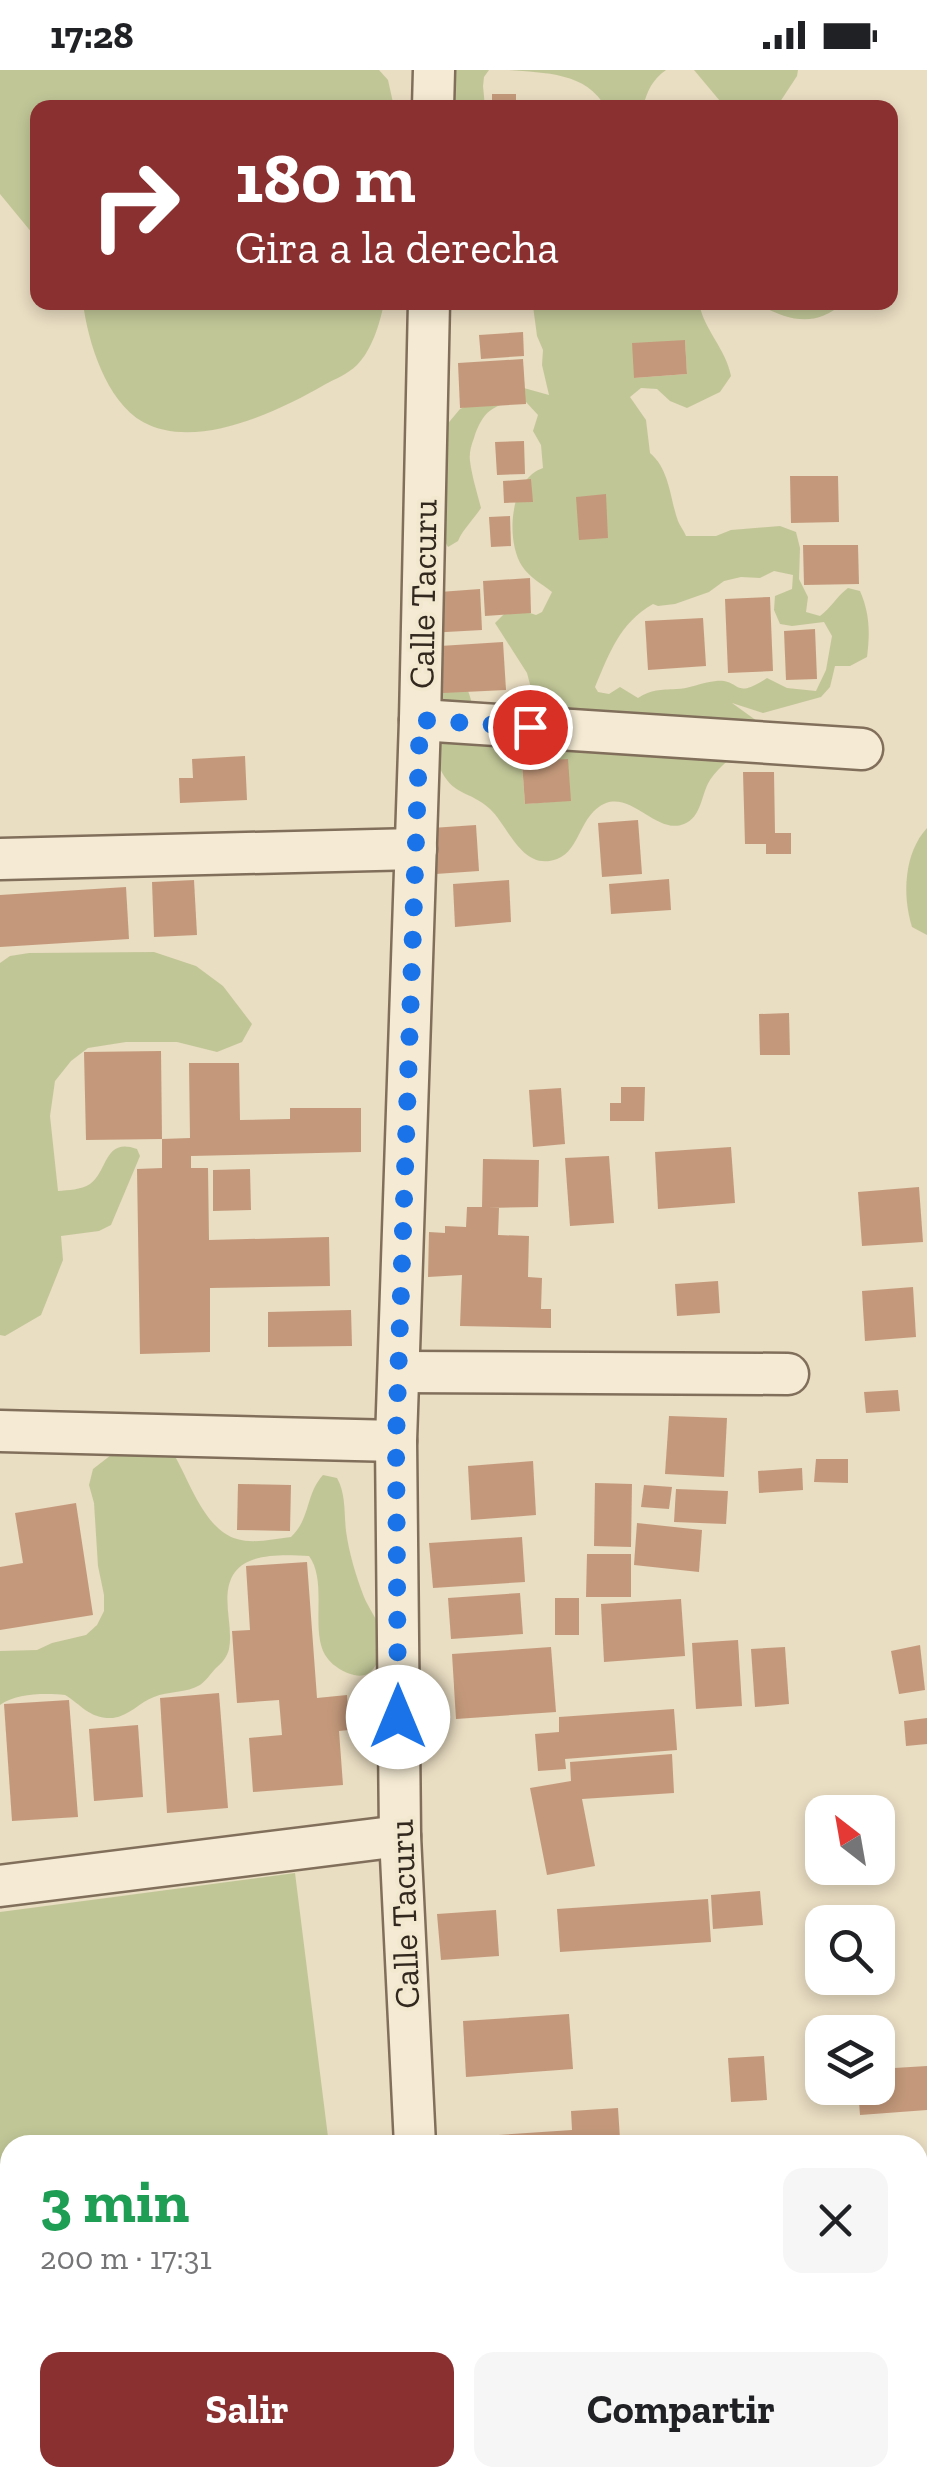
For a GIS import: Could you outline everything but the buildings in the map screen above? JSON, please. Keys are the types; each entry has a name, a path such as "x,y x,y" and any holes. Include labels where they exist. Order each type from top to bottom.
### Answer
{"street":[{"path":"433,100 434,70"},
{"name":"Calle Tacuru","path":"415,2135 400,1836 396,1441 420,720 429,310"},
{"path":"420,720 862,748"},
{"path":"0,859 416,850"},
{"path":"399,1372 788,1374"},
{"path":"0,1431 396,1441"},
{"path":"0,1886 400,1836"}],"green space":[{"path":"0,70 379,70 388,80 392,100 30,100 30,230 0,194"},
{"path":"452,70 489,70 484,77 484,100 455,100"},
{"path":"509,70 666,70 651,86 645,100 601,100 588,87 550,74"},
{"path":"694,70 798,70 781,100 719,100"},
{"path":"84,310 382,310 371,344 350,371 260,416 211,430 164,430 130,412 109,385 89,335"},
{"path":"534,310 701,310 731,376 720,392 687,408 670,401 657,389 641,388 630,397 646,420 650,453 666,476 679,523 686,536 716,536 731,530 780,526 796,532 799,579 808,597 806,612 820,616 848,588 860,591 869,632 867,657 850,666 835,666 830,687 821,697 763,713 732,703 757,721 762,735 715,773 690,821 674,826 626,804 606,803 590,815 565,854 545,861 525,854 490,809 444,776 437,757 442,730 435,669 462,680 473,708 545,714 527,673 495,623 506,612 542,612 552,592 525,570 513,541 517,497 523,484 543,468 541,445 533,431 538,415 526,402 499,406 486,414 470,455 481,508 458,541 448,547 437,527 445,427 460,409 513,385 549,395 543,350","holes":["685,340 687,374 634,378","774,571 793,575 792,589 775,596 774,610 780,624 824,622 832,636 826,670 816,691 787,688 767,678 742,689 716,681 656,690 638,698 620,687 609,694 598,692 595,687 611,651 641,612 653,604 675,604 709,592 724,581 760,578","522,762 571,800 525,804"]},
{"path":"771,310 833,310 811,319"},
{"path":"927,828 927,935 912,927 906,888 914,850"},
{"path":"154,952 196,966 223,986 252,1024 242,1042 217,1052 177,1042 126,1042 88,1048 71,1061 55,1081 50,1116 58,1191 90,1184 118,1148 137,1149 140,1156 111,1225 99,1231 61,1236 63,1260 41,1315 5,1336 0,1335 0,963 10,956 29,953"},
{"path":"142,1442 173,1453 206,1515 225,1534 237,1539 291,1537 323,1475 337,1478 353,1564 381,1632 380,1655 373,1669 362,1676 354,1675 340,1669 322,1649 318,1580 309,1556 269,1556 242,1566 230,1581 228,1652 200,1685 154,1697 113,1718 92,1714 65,1695 23,1696 0,1705 0,1651 37,1650 86,1635 97,1625 104,1611 104,1595 89,1485 93,1469 111,1455"},
{"path":"295,1873 328,2135 0,2135 0,1912"}],"route":[{"path":"398,1717 396,1441 420,720 530,727"}]}
